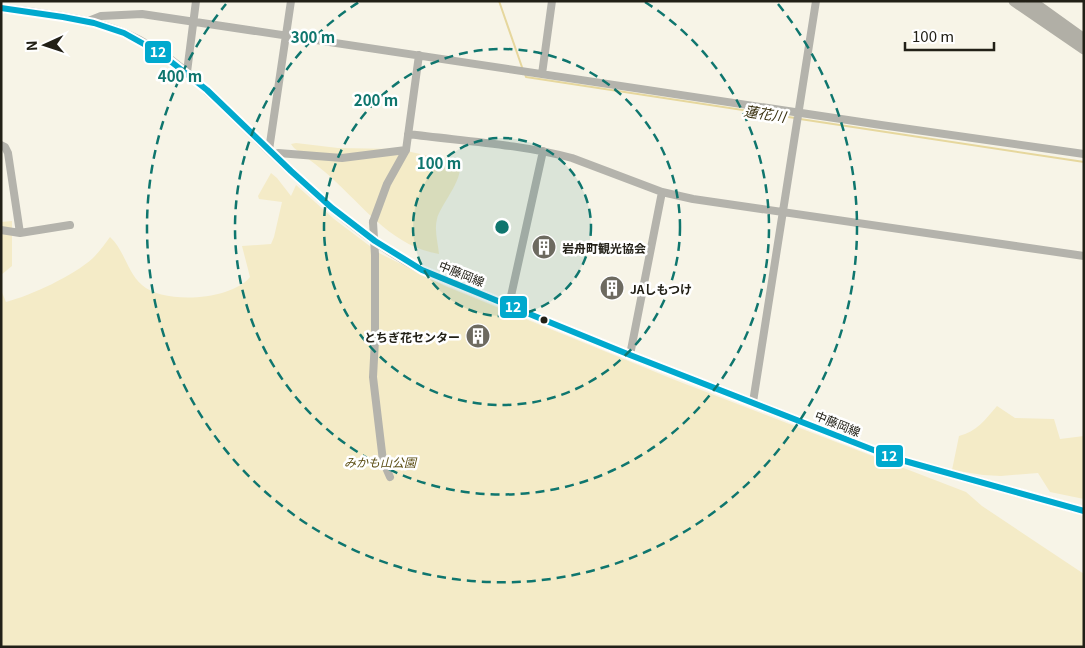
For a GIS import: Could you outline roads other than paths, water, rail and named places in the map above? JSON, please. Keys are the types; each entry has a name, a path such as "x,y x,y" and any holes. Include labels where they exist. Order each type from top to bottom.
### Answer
{"highway":[{"path":"1014,1 1084,50"},
{"path":"1031,1 1084,39"}],"main road":[{"name":"中藤岡線","path":"1,8 86,22 123,33 147,45 187,72 340,214 381,246 422,270 630,355 894,458 1084,511"}],"street":[{"path":"187,72 196,1"},
{"path":"291,1 272,152 342,158 406,150"},
{"path":"542,74 552,1"},
{"path":"753,402 816,1"},
{"path":"86,22 101,16 142,14 523,71 797,116 1084,154"},
{"path":"390,477 383,461 376,416 373,377 375,255 373,222 387,184 406,150 419,56"},
{"path":"408,134 543,151 572,158 662,192 693,199 1084,256"},
{"path":"1,146 5,147 8,153 20,233"},
{"path":"508,305 543,151"},
{"path":"630,355 662,192"},
{"path":"1,230 20,233 70,225"}],"waterway":[{"name":"蓮花川","path":"499,1 523,70"},
{"name":"蓮花川","path":"525,74 526,77 795,118"},
{"name":"蓮花川","path":"800,119 1084,162"}],"place":[{"name":"岩舟町観光協会","path":"544,247"},
{"name":"JAしもつけ","path":"612,288"},
{"name":"とちぎ花センター","path":"478,336"}],"park label":[{"name":"みかも山公園","path":"380,461"}]}
